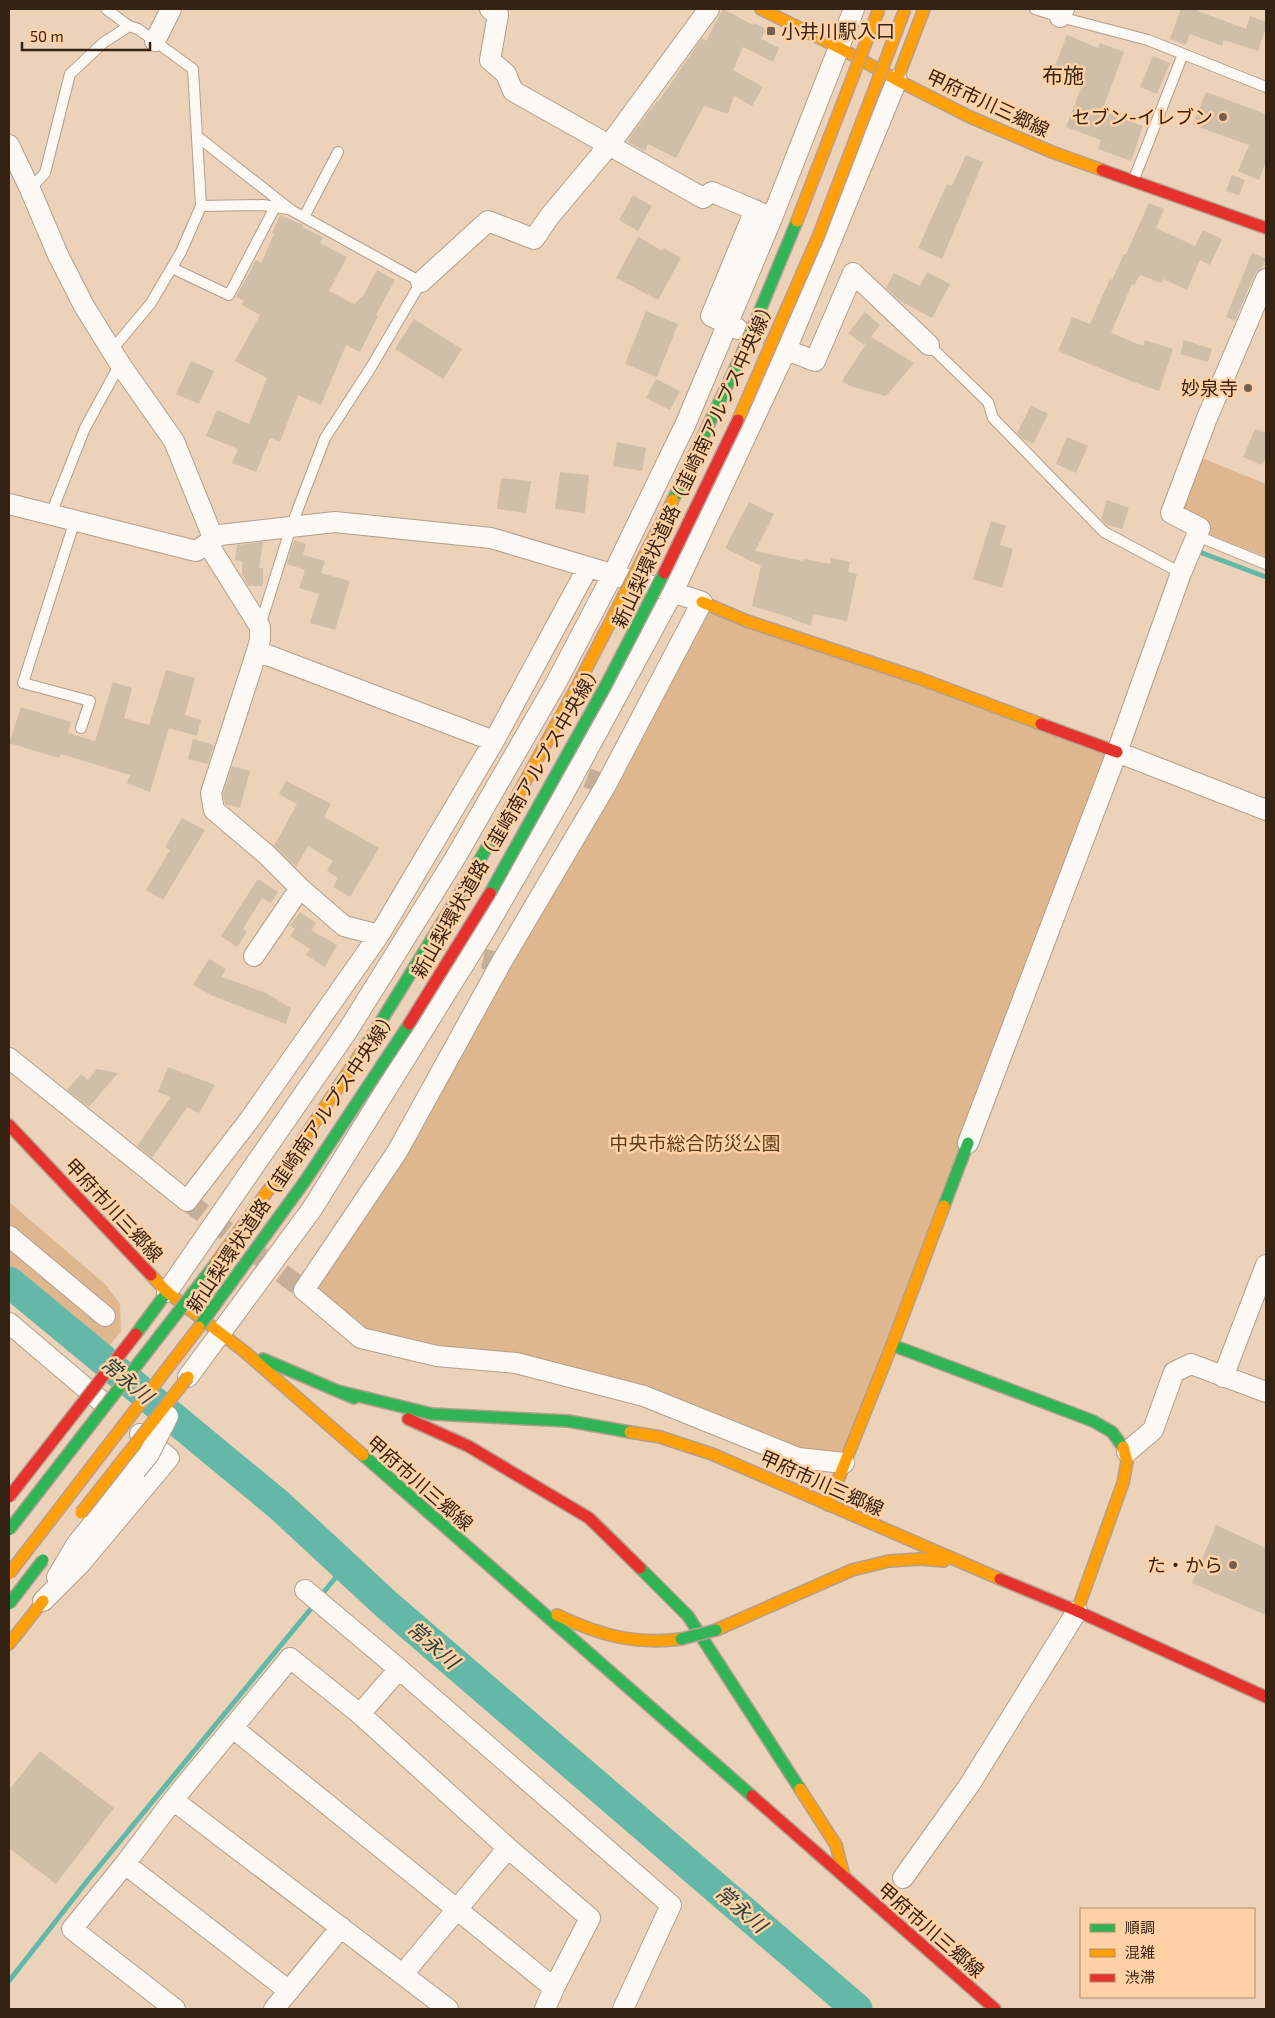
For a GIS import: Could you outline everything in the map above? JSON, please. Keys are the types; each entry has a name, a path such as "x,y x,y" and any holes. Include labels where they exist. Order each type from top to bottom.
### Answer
{"main road":[{"name":"甲府市川三郷線","path":"760,9 840,48 970,117 1052,152 1266,228"},
{"name":"新山梨環状道路（韮崎南アルプス中央線）","path":"9,1530 224,1253 284,1168 404,984 528,779 643,561 694,458 741,356 820,163 879,9"},
{"name":"新山梨環状道路（韮崎南アルプス中央線）","path":"9,1574 182,1352 306,1180 426,995 551,787 664,574 760,372 840,184 905,9"},
{"path":"898,80 924,9"},
{"path":"702,602 747,621 921,679 1117,752"},
{"name":"甲府市川三郷線","path":"9,1125 167,1292 245,1352 995,2009"},
{"path":"828,1506 892,1345 968,1143"},
{"path":"9,1497 167,1292"},
{"path":"892,1345 1078,1415 1110,1430 1126,1452 1128,1464 1123,1483 1077,1611"},
{"name":"甲府市川三郷線","path":"245,1352 273,1362 468,1446 589,1518 688,1616 836,1845 844,1876"},
{"path":"71,1526 188,1377"},
{"name":"甲府市川三郷線","path":"338,1391 432,1414 568,1421 660,1437 712,1454 828,1506 926,1546 958,1562 1077,1611 1266,1697"},
{"path":"9,1604 52,1549"},
{"path":"527,1600 573,1624 616,1637 655,1642 680,1639 716,1630 852,1570 889,1561 920,1559 958,1562"},
{"path":"9,1644 43,1601"}],"street":[{"path":"155,41 171,9"},
{"path":"490,9 498,15 490,60 506,74 513,91 703,198 712,192 763,214"},
{"path":"421,282 488,221 534,239 549,217 610,144 709,9"},
{"path":"167,1292 348,1030 448,869 556,683 613,574 686,423 727,324 763,214 840,48 854,9"},
{"path":"43,1601 76,1545 149,1454 188,1377 312,1209 482,935 562,797 673,592 786,350 898,80"},
{"path":"9,145 58,255 84,306 116,357 174,441 211,542 260,628 260,640 257,651 211,793 214,810 266,854 300,888 344,926 380,935"},
{"path":"727,324 815,361 853,273 929,345"},
{"path":"968,1143 1117,752 1181,573 1200,528 1171,513 1215,400 1266,279"},
{"path":"9,504 196,551 220,536 334,522 491,538 702,602 606,785 501,963 397,1152 304,1290 361,1338 437,1356 516,1363 644,1396 798,1458 844,1463"},
{"path":"9,1058 187,1201 250,1119 380,935 494,741 588,567"},
{"path":"257,651 494,741"},
{"path":"1117,752 1266,810"},
{"path":"254,956 300,888"},
{"path":"9,1236 105,1316"},
{"path":"1223,1376 1266,1265"},
{"path":"9,1323 169,1458 80,1564 43,1601"},
{"path":"1126,1452 1152,1430 1174,1372 1191,1364 1266,1392"},
{"path":"305,1590 671,1905 623,2009"},
{"path":"903,1878 970,1784 1077,1611"},
{"path":"175,2009 72,1929 290,1658 360,1714 508,1848 590,1918 545,2009"},
{"path":"360,1714 399,1669"},
{"path":"233,1728 554,1988"},
{"path":"174,1800 448,2009"},
{"path":"403,1974 508,1848"},
{"path":"126,1864 289,1991"},
{"path":"274,2009 341,1927"}],"lane":[{"path":"51,514 116,357 172,268 201,206 193,69 138,28 129,26 106,9"},
{"path":"1035,9 1062,13 1148,40 1266,87"},
{"path":"30,189 45,173 70,74 103,43 129,26"},
{"path":"1133,180 1183,54"},
{"path":"198,136 291,210 421,282 370,369 325,438 291,527 260,628"},
{"path":"304,217 338,152"},
{"path":"201,206 263,205 291,210"},
{"path":"172,268 230,295 275,207"},
{"path":"929,345 988,402 993,418 1104,532 1181,573"},
{"path":"75,520 24,683 90,701 81,728"},
{"path":"1197,536 1266,564"}],"green space":[{"path":"1202,458 1266,484 1266,557 1205,533 1209,524 1182,506"},
{"name":"中央市総合防災公園","path":"702,602 1117,752 844,1463 644,1396 361,1338 304,1290 397,1152"},
{"path":"9,1202 105,1284 120,1304 121,1331 106,1350 9,1271"}],"building":[{"path":"723,9 753,25 754,23 766,29 761,39 779,48 773,62 743,47 733,70 763,87 752,106 734,96 728,114 704,106 676,158 648,144 645,151 628,142 631,135 658,102 702,38 706,41"},
{"path":"1181,9 1199,9 1198,11 1246,29 1250,16 1266,22 1258,51 1224,40 1222,46 1190,34 1186,45 1170,39"},
{"path":"1067,35 1098,48 1100,43 1124,52 1102,111 1143,126 1131,161 1098,149 1101,140 1066,127 1081,88 1051,76"},
{"path":"1153,56 1170,63 1157,94 1140,87"},
{"path":"1206,92 1266,114 1266,162 1259,180 1238,171 1249,145 1193,125"},
{"path":"966,155 983,162 942,259 918,248 947,184 952,186"},
{"path":"1232,175 1245,180 1239,195 1226,191"},
{"path":"633,195 652,206 638,231 619,220"},
{"path":"1149,203 1164,209 1156,228 1195,246 1203,230 1222,239 1210,265 1200,260 1187,290 1163,279 1161,283 1140,275 1134,285 1132,284 1111,333 1143,346 1145,340 1173,349 1159,391 1058,351 1072,317 1090,324 1110,279 1112,280 1124,254 1126,254"},
{"path":"280,215 303,225 302,227 323,237 320,243 347,257 329,291 354,304 363,296 377,270 395,280 376,315 378,316 360,352 346,345 321,405 298,395 280,442 270,438 256,472 232,463 238,449 206,436 217,410 249,424 267,378 235,361 260,315 242,305 244,301 236,297 256,260 261,263"},
{"path":"638,237 663,251 664,248 681,258 658,300 616,278"},
{"path":"1252,253 1266,258 1262,268 1255,274 1235,321 1226,317"},
{"path":"927,272 950,284 932,318 900,301 886,288 894,273 920,286"},
{"path":"646,311 678,324 657,377 625,364"},
{"path":"865,312 880,325 871,337 914,363 886,396 850,386 842,381 867,342 864,345 848,333"},
{"path":"414,319 462,349 443,379 395,349"},
{"path":"1184,340 1212,349 1208,362 1180,354"},
{"path":"191,361 214,371 199,404 176,394"},
{"path":"656,379 680,391 670,410 646,398"},
{"path":"1031,405 1048,414 1033,444 1017,433"},
{"path":"1255,429 1266,433 1266,456 1262,465 1243,457"},
{"path":"1067,437 1088,446 1076,473 1056,464"},
{"path":"617,442 646,448 642,471 613,466"},
{"path":"560,472 589,475 585,513 555,509"},
{"path":"501,478 531,481 526,513 497,509"},
{"path":"1107,500 1129,508 1122,529 1106,524 1101,519"},
{"path":"749,502 774,514 755,551 803,561 804,559 830,564 831,558 850,562 848,572 857,574 847,621 813,614 811,626 752,606 761,566 725,548"},
{"path":"991,521 1006,526 1000,545 1013,549 1002,588 973,579"},
{"path":"294,540 306,544 303,555 325,561 321,573 350,581 335,630 310,623 319,594 299,588 305,570 287,564"},
{"path":"263,542 259,568 263,568 263,586 248,586 242,575 242,561 235,560 237,545"},
{"path":"166,670 195,678 185,715 201,720 197,736 169,728 150,792 127,783 130,775 61,754 59,758 9,743 21,707 71,722 68,733 95,741 113,682 132,688 124,718 149,725"},
{"path":"193,739 214,745 208,764 188,759"},
{"path":"232,766 250,771 240,808 225,804 223,794"},
{"path":"286,781 331,804 324,817 379,848 350,897 333,887 338,878 327,871 333,861 308,846 296,867 274,846 297,804 279,794"},
{"path":"182,818 205,830 163,900 146,890 170,850 165,847"},
{"path":"258,879 278,892 271,903 262,898 243,929 247,932 237,947 221,936"},
{"path":"300,912 316,923 311,930 337,945 325,967 306,955 310,949 290,936 295,929 290,926"},
{"path":"209,959 226,969 222,977 266,993 291,1008 286,1024 213,996 193,985"},
{"path":"168,1067 215,1085 199,1113 187,1107 152,1158 137,1146 171,1097 158,1092"},
{"path":"97,1069 118,1073 89,1107 67,1090 81,1074 88,1080"},
{"name":"た・から","path":"1216,1525 1266,1548 1266,1615 1192,1583"},
{"path":"40,1751 114,1808 56,1884 9,1848 9,1790"}],"waterway":[{"path":"1202,553 1266,577"},
{"name":"常永川","path":"9,1282 279,1505 387,1605 857,2009"},
{"path":"319,1598 345,1566"},
{"path":"9,1981 88,1880 314,1605"}],"tunnel":[{"path":"559,767 606,785"},
{"path":"454,952 501,963"},
{"path":"187,1201 229,1233"},
{"path":"258,1255 304,1290"}],"traffic: fast":[{"path":"673,500 742,354 797,221"},
{"path":"490,893 606,685 664,573"},
{"path":"367,1044 516,798"},
{"path":"199,1327 305,1181 409,1024"},
{"path":"944,1206 968,1143"},
{"path":"9,1530 216,1263"},
{"path":"136,1334 167,1292"},
{"path":"892,1345 1093,1421 1112,1432 1123,1447"},
{"path":"263,1359 354,1398"},
{"path":"338,1391 432,1414 568,1421 630,1432"},
{"path":"363,1455 752,1796"},
{"path":"9,1604 43,1560"},
{"path":"640,1568 688,1616 800,1789"},
{"path":"681,1639 716,1630"}],"traffic: slow":[{"path":"761,9 840,48 897,80 970,117 1052,152 1102,170"},
{"path":"797,221 879,9"},
{"path":"738,420 818,237 905,9"},
{"path":"897,80 924,9"},
{"path":"516,798 580,681 673,500"},
{"path":"702,602 747,621 921,679 1041,724"},
{"path":"216,1263 282,1171 367,1044"},
{"path":"828,1505 892,1345 944,1206"},
{"path":"151,1275 167,1292 245,1352 363,1455"},
{"path":"9,1574 199,1327"},
{"path":"81,1513 188,1377"},
{"path":"630,1432 660,1437 712,1454 1000,1579"},
{"path":"1077,1611 1123,1483 1127,1462 1123,1447"},
{"path":"716,1630 852,1570 889,1561 920,1559 944,1561"},
{"path":"9,1644 43,1601"},
{"path":"557,1615 588,1628 618,1637 648,1641 681,1639"},
{"path":"800,1789 836,1845 844,1876"}],"traffic: jam":[{"path":"1102,170 1266,228"},
{"path":"664,573 738,420"},
{"path":"1041,724 1117,752"},
{"path":"409,1024 490,893"},
{"path":"9,1125 151,1275"},
{"path":"9,1497 136,1334"},
{"path":"408,1419 468,1446 589,1518 640,1568"},
{"path":"1000,1579 1077,1611 1266,1697"},
{"path":"752,1796 995,2009"}],"place":[{"name":"小井川駅入口","path":"771,31"},
{"name":"セブン-イレブン","path":"1223,117"},
{"name":"妙泉寺","path":"1248,388"},
{"name":"た・から","path":"1233,1565"}],"district":[{"name":"布施","path":"1063,76"}]}
